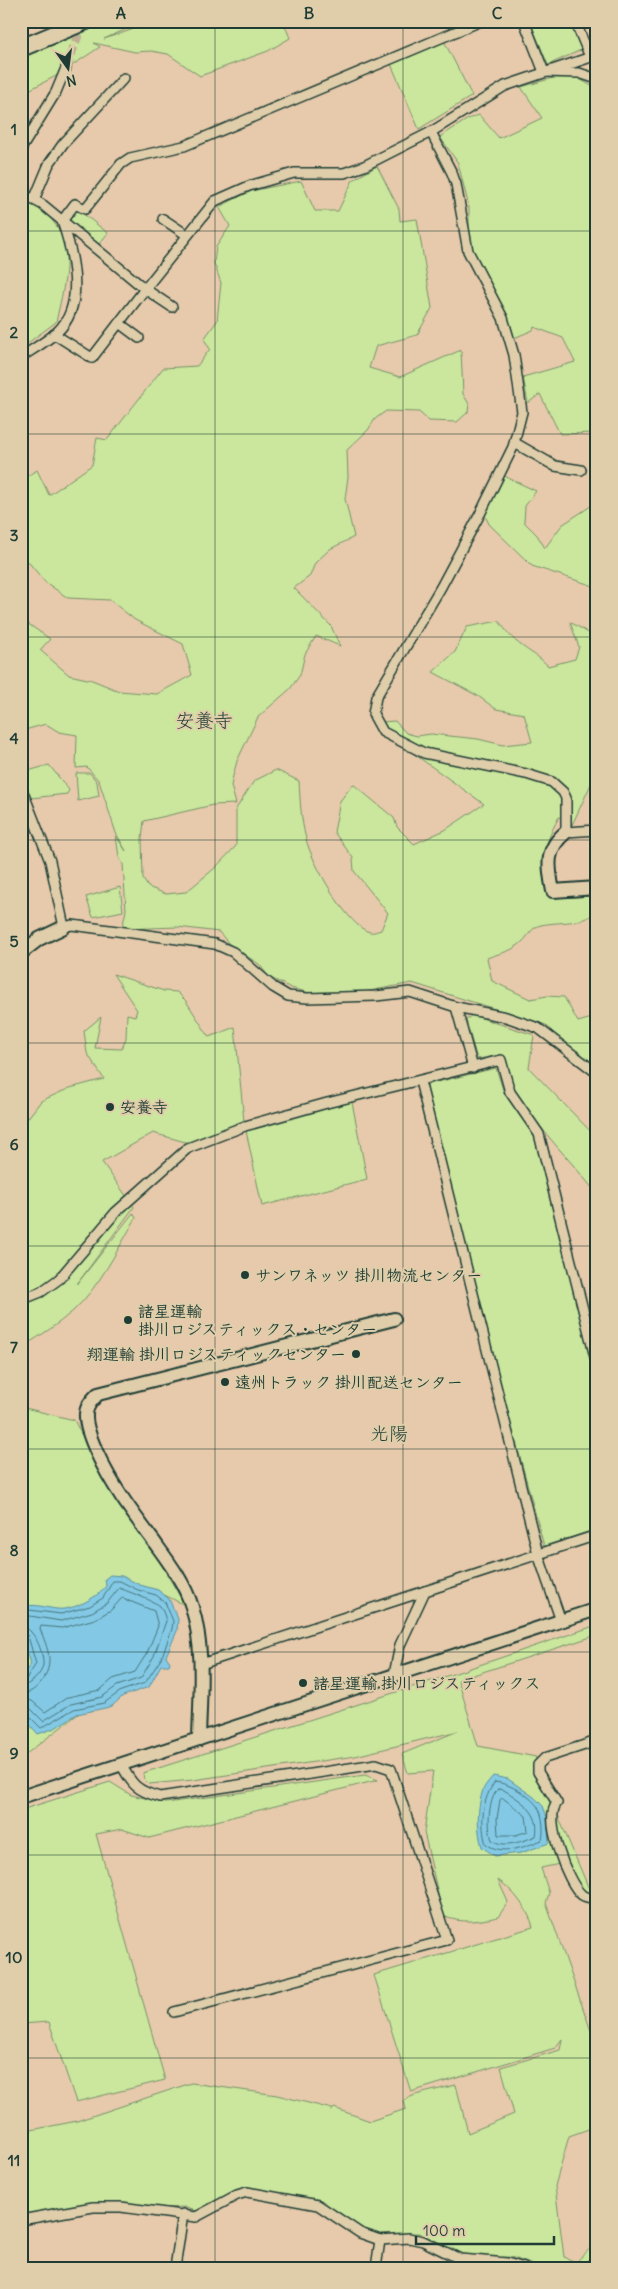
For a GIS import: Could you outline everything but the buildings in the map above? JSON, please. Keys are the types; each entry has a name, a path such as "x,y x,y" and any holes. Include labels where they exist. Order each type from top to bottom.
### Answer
{"highway":[{"path":"21,48 86,21"}],"street":[{"path":"62,221 75,204 85,209 122,164 130,158 184,146 481,21"},
{"path":"524,21 544,72"},
{"path":"54,334 92,358 215,201 229,193 294,173 344,173 364,166 431,132 505,86 593,56 576,21"},
{"path":"21,149 56,92 66,68"},
{"path":"544,72 580,72 597,79"},
{"path":"34,200 49,164 63,144 124,78"},
{"path":"431,132 454,178 468,251 496,301 514,355 522,412 514,443 480,514 441,587 376,697 373,714 383,732 424,753 526,774 552,782 563,792 566,798 566,832 552,847 549,857 552,891 597,888"},
{"path":"21,193 34,200 62,221 145,289 172,307"},
{"path":"163,219 187,235"},
{"path":"21,357 54,334 66,321 72,304 75,269 71,246 62,221"},
{"path":"119,323 140,338"},
{"path":"514,443 555,466 581,470"},
{"path":"21,787 50,862 64,927"},
{"path":"566,832 597,830"},
{"path":"21,953 39,939 72,925 215,944 233,952 273,987 288,996 307,998 376,996 410,992 456,1007 506,1017 538,1028 597,1073"},
{"path":"456,1007 473,1068"},
{"path":"21,1300 41,1292 59,1279 116,1212 188,1148 245,1126 327,1103 501,1060 510,1092 539,1134 597,1364"},
{"path":"420,1081 538,1554 561,1621"},
{"path":"199,1739 201,1664 192,1608 184,1587 102,1465 93,1444 85,1416 89,1403 98,1394 394,1319"},
{"path":"201,1664 597,1535"},
{"path":"394,1675 400,1645 425,1591"},
{"path":"21,1797 597,1610"},
{"path":"597,1741 545,1758 538,1764 538,1772 557,1802 554,1806 553,1823 561,1861 580,1894 587,1898 597,1899"},
{"path":"122,1764 132,1784 145,1793 160,1796 376,1764 391,1769 447,1940 174,2012"},
{"path":"21,2220 93,2207 122,2207 147,2212 182,2214 196,2217 237,2195 247,2192 318,2204 360,2233 380,2240 409,2238 424,2241 460,2258 507,2263 524,2268"},
{"path":"175,2268 182,2214"},
{"path":"376,2268 380,2240"},
{"path":"590,2268 597,2262"}],"green space":[{"path":"95,21 144,21 104,39 131,30 148,21 283,21 290,38 268,51 200,76 168,54 151,51 135,52 94,43 100,47 56,76 21,94 21,55"},
{"path":"530,21 556,21 557,23 573,21 583,49 548,65"},
{"path":"444,41 472,96 419,129 391,64"},
{"path":"574,76 597,89 597,433 560,434 540,394 528,403 523,377 575,362 563,338 534,327 533,330 514,338 507,314 469,244 469,207 458,163 440,137 468,119 479,115 499,138 542,118 521,87 553,78"},
{"path":"377,166 399,209 400,221 417,219 432,308 417,335 376,346 369,368 400,377 461,350 463,394 469,404 468,412 457,422 429,421 419,412 386,411 375,419 368,430 347,450 348,477 345,499 354,537 330,549 315,563 310,576 294,588 331,626 340,646 316,636 305,654 300,675 290,689 258,717 237,761 233,776 231,786 236,804 213,805 144,821 142,838 143,879 148,887 166,894 186,892 215,868 236,846 236,809 254,781 276,770 299,781 302,818 309,849 341,907 361,928 371,932 381,930 388,913 354,871 353,858 334,832 340,801 353,784 394,818 397,827 414,844 445,830 484,804 400,744 381,722 395,721 406,733 417,736 431,734 478,739 503,745 532,742 524,714 496,709 478,696 433,672 455,652 467,627 499,621 515,641 548,666 575,659 579,647 570,622 597,638 597,771 572,825 559,817 548,840 545,865 549,898 597,896 597,912 577,921 538,926 514,948 487,958 492,981 530,999 547,996 564,997 578,1022 592,1018 597,1013 597,1073 575,1057 546,1025 412,983 358,993 314,994 291,988 269,977 259,964 231,946 219,932 178,927 122,929 126,910 123,864 119,857 116,836 126,851 116,833 99,781 87,767 76,768 77,735 59,732 46,724 21,731 21,619 50,639 40,650 69,675 92,680 119,691 157,694 192,675 183,644 135,620 110,600 68,598 45,582 21,553 21,480 37,470 49,495 92,465 97,438 107,440 163,368 197,366 210,349 204,339 217,321 221,283 214,263 216,247 230,226 219,207 251,191 301,181 315,211 338,211 353,180"},
{"path":"21,198 40,209 53,222 62,236 66,251 66,267 56,322 21,348"},
{"path":"77,209 108,233 99,244 67,220"},
{"path":"502,475 536,491 525,506 524,522 537,535 545,548 562,525 597,502 597,587 532,566 489,524 485,515"},
{"path":"49,765 69,790 67,794 31,798 21,778 21,773"},
{"path":"76,773 90,773 97,782 99,796 78,801"},
{"path":"120,887 123,911 93,917 86,897"},
{"path":"113,974 164,991 177,992 186,1001 209,1037 235,1027 244,1122 189,1143 153,1133 102,1162 134,1207 77,1284 133,1213 136,1218 107,1267 83,1301 62,1320 25,1345 21,1403 21,1127 41,1101 70,1088 104,1079 87,1053 84,1031 101,1017 95,1048 122,1049 126,1038 127,1014 135,1016 137,1010"},
{"path":"472,1015 534,1035 529,1068 597,1138 597,1194 524,1105 513,1087 503,1055 477,1059 466,1020"},
{"path":"496,1068 504,1093 538,1138 597,1386 597,1529 544,1546 444,1175 425,1088 429,1084"},
{"path":"351,1097 367,1179 262,1206 245,1126"},
{"path":"21,1407 74,1420 108,1486 155,1554 185,1605 152,1589 100,1697 21,1758"},
{"path":"597,1625 597,1635 458,1680 478,1746 536,1757 533,1770 553,1804 589,1889 588,1898 564,1863 541,1868 549,1893 546,1903 597,2048 597,2126 569,2136 555,2186 564,2257 576,2262 597,2242 597,2256 584,2268 541,2268 511,2257 489,2258 463,2255 441,2248 420,2233 378,2234 362,2232 326,2209 247,2192 201,2213 184,2207 150,2209 114,2207 21,2219 21,2132 77,2121 191,2083 277,2095 332,2109 331,2112 334,2108 370,2121 406,2109 404,2100 415,2095 456,2085 468,2133 514,2114 501,2067 560,2050 562,2039 555,2048 411,2092 374,1975 533,1927 520,1901 498,1880 508,1902 498,1917 477,1921 463,1921 443,1916 424,1832 433,1771 408,1773 402,1754 458,1731 355,1756 193,1780 149,1784 144,1779 143,1773 456,1673"},
{"path":"365,1775 378,1780 149,1838 122,1829 96,1834 165,2080 76,2102 49,2022 21,2024 21,1810 110,1782 131,1795 166,1803"}],"water":[{"path":"110,1575 122,1576 140,1585 158,1590 169,1599 178,1619 177,1631 166,1656 170,1662 169,1665 161,1665 149,1687 123,1696 112,1706 77,1714 55,1728 38,1734 21,1715 21,1677 31,1664 21,1630 22,1608 30,1605 57,1609 77,1606 102,1591 106,1586 105,1579"},
{"path":"493,1776 508,1779 534,1797 543,1806 547,1817 549,1843 521,1853 495,1856 482,1847 478,1827 479,1806 486,1784"}],"tunnel":[{"path":"66,68 83,22"}],"place":[{"name":"安養寺","path":"110,1107"},
{"name":"サンワネッツ 掛川物流センター","path":"245,1275"},
{"name":"諸星運輸 掛川ロジスティックス・センター","path":"128,1320"},
{"name":"翔運輸 掛川ロジスティックセンター","path":"356,1354"},
{"name":"遠州トラック 掛川配送センター","path":"225,1382"},
{"name":"諸星運輸 掛川ロジスティックス","path":"303,1683"}],"district":[{"name":"安養寺","path":"204,720"},
{"name":"光陽","path":"389,1433"}]}
